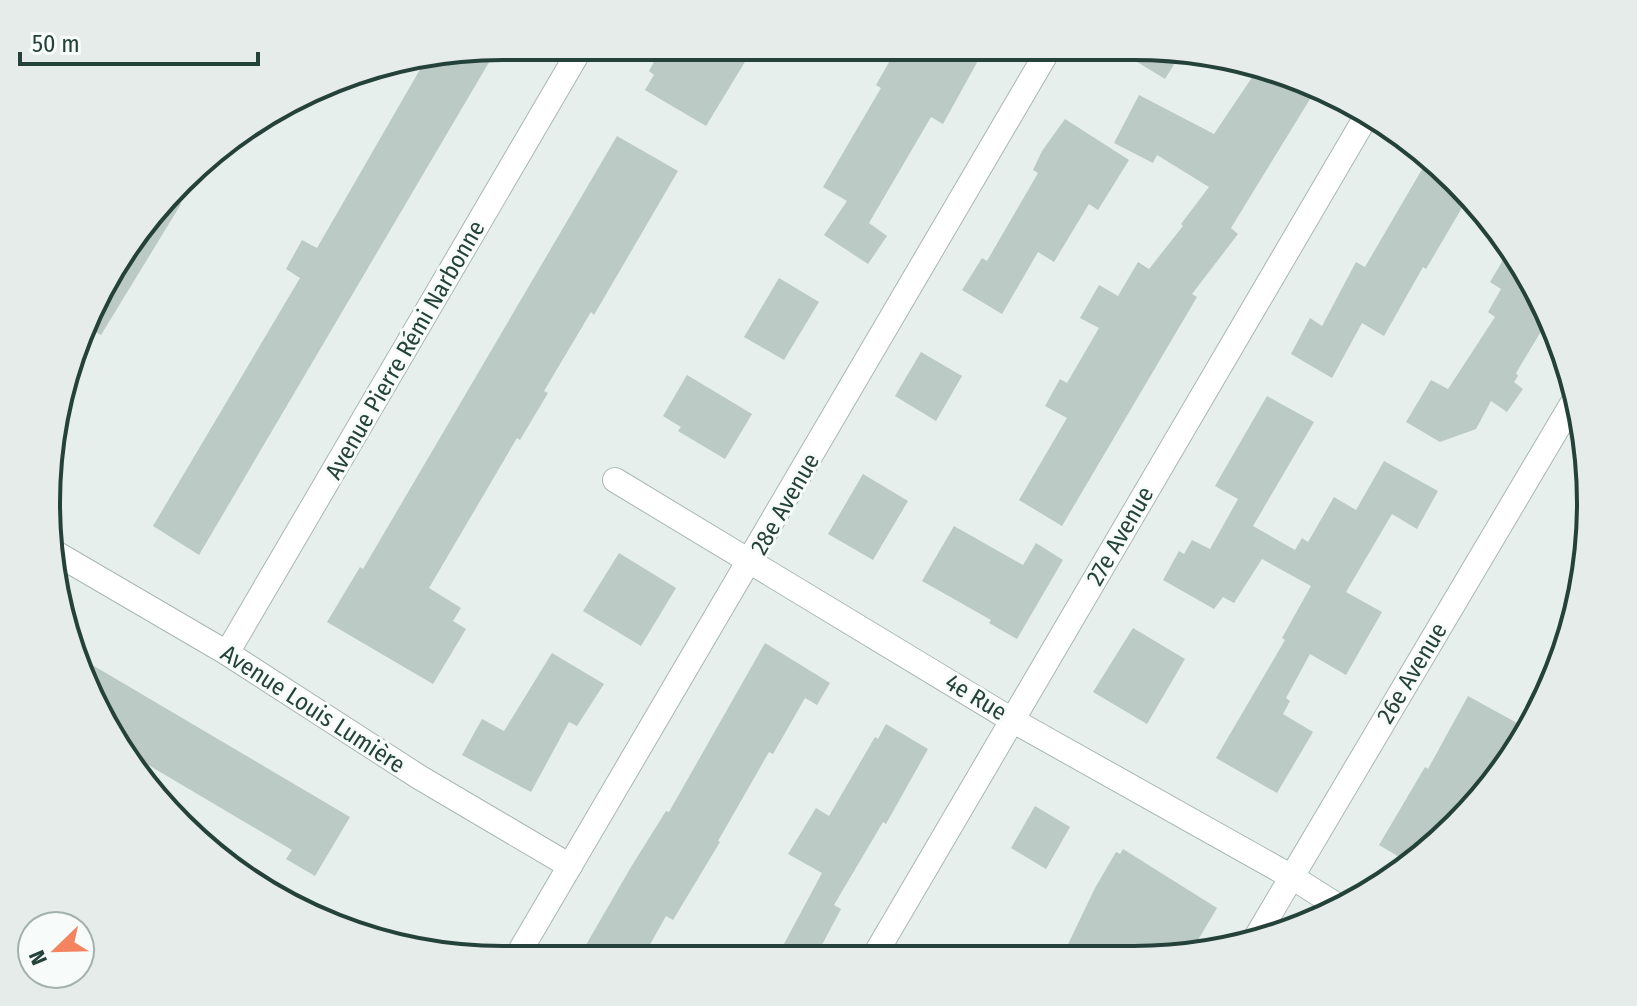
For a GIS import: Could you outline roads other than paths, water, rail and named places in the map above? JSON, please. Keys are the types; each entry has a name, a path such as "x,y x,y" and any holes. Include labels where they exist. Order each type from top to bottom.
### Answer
{"street":[{"name":"Avenue Pierre Rémi Narbonne","path":"227,653 574,60"},
{"name":"28e Avenue","path":"523,946 1043,60"},
{"name":"27e Avenue","path":"880,946 1362,123"},
{"name":"26e Avenue","path":"1262,927 1567,412"},
{"name":"4e Rue","path":"615,480 752,560 1012,720 1329,900"},
{"name":"Avenue Louis Lumière","path":"64,558 227,653 419,777 570,866"}]}
